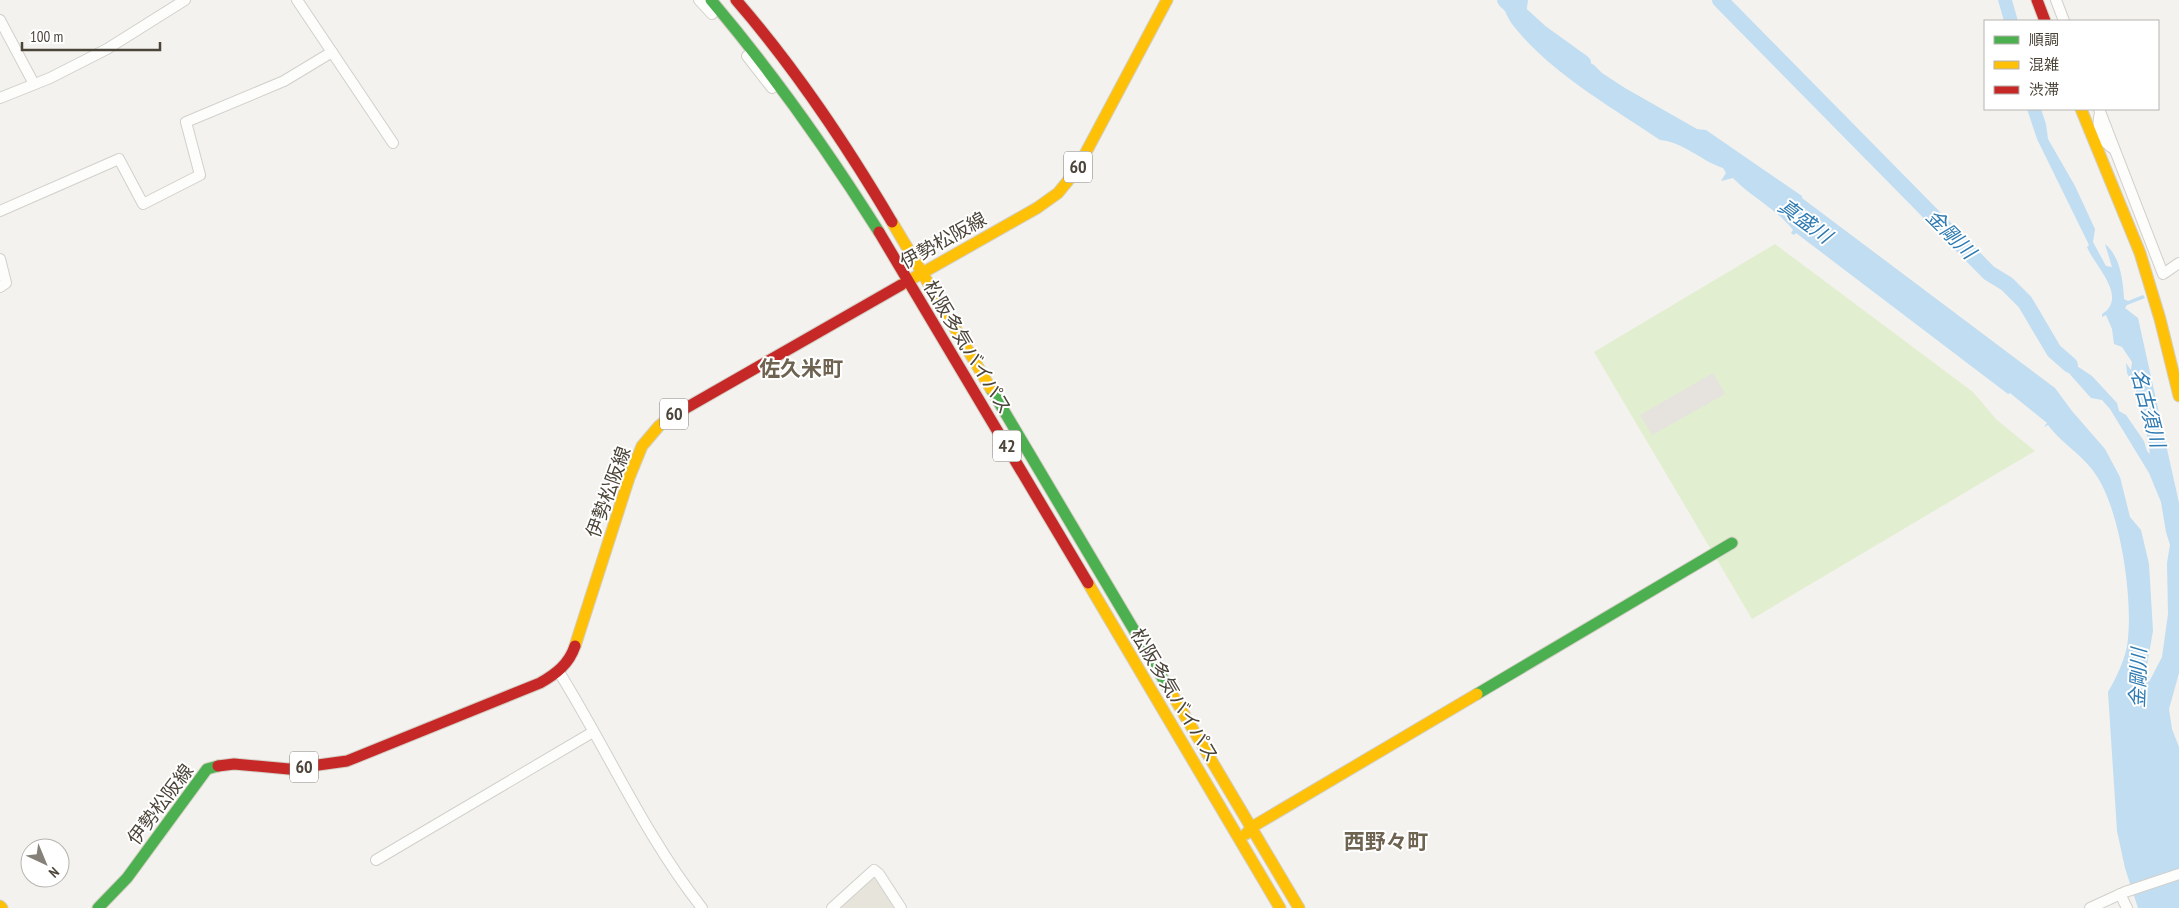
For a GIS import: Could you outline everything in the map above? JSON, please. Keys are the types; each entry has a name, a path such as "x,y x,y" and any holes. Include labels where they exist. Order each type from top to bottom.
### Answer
{"main road":[{"name":"松阪多気バイパス","path":"711,0 743,35 800,112 908,280 1280,908"},
{"name":"松阪多気バイパス","path":"736,0 786,61 848,148 923,271 1299,908"},
{"name":"伊勢松阪線","path":"98,908 127,878 207,769 217,765 228,764 281,769 347,761 540,683 559,672 573,653 629,478 642,446 659,426 682,408 1037,208 1064,187 1079,166 1167,0"},
{"path":"2037,0 2045,20"},
{"path":"2082,110 2096,134 2148,275 2168,345 2179,396"},
{"path":"1240,840 1252,827 1398,738 1732,543"}],"street":[{"path":"0,98 34,84 107,48 185,0"},
{"path":"297,0 393,143"},
{"path":"699,0 732,36 785,103 800,112"},
{"path":"2056,0 2064,20"},
{"path":"0,20 34,84"},
{"path":"0,211 119,159 143,204 200,175 186,122 284,81 332,52"},
{"path":"2099,110 2096,134 2115,149"},
{"path":"2099,110 2162,274 2179,263"},
{"path":"0,259 6,283 0,287"},
{"path":"559,672 654,836 688,891 702,908"},
{"path":"376,860 593,732"},
{"path":"832,908 874,870 879,874 901,908"},
{"path":"2090,908 2122,893 2179,874"},
{"path":"2122,893 2127,908"}],"shaded area":[{"path":"1713,373 1725,394 1652,435 1640,415"},
{"path":"872,875 877,877 896,908 837,908"}],"green space":[{"path":"1775,244 1973,392 1996,419 2035,451 1752,619 1594,352"}],"water":[{"name":"名古須川","path":"1499,0 1528,0 1526,15 1548,40 1594,65 1602,73 1625,88 1697,129 1706,130 1802,196 1802,198 2055,388 2105,449 2120,477 2130,517 2141,530 2149,564 2153,631 2147,665 2149,682 2162,657 2168,614 2167,563 2170,545 2161,502 2149,473 2110,409 2102,400 2091,398 2051,353 2057,349 2071,362 2092,376 2117,403 2119,411 2126,415 2144,441 2150,454 2142,403 2127,373 2126,363 2131,370 2132,362 2122,347 2114,344 2112,329 2106,315 2102,317 2112,299 2111,290 2087,247 2089,245 2037,139 2027,110 2041,110 2048,139 2075,186 2095,229 2093,242 2106,266 2112,267 2105,244 2114,255 2122,276 2124,299 2128,301 2143,295 2145,298 2127,305 2125,308 2138,318 2179,503 2179,673 2169,709 2172,729 2179,747 2179,908 2138,908 2125,868 2117,831 2108,692 2126,652 2129,607 2124,560 2119,536 2106,494 2093,470 2048,425 2044,427 2047,423 2010,393 2008,394 1796,233 1794,235 1791,233 1793,230 1787,223 1733,178 1721,181 1726,173 1723,168 1677,144 1660,140 1601,101 1544,58 1512,24"},
{"path":"1998,0 2012,0 2018,20 2004,20"}],"waterway":[{"name":"真盛川","path":"1505,0 1540,32 1583,63"},
{"name":"金剛川","path":"1720,0 1989,273 2007,284 2025,302 2054,351 2070,365"}],"traffic: fast":[{"path":"711,0 799,113 879,232"},
{"path":"991,389 1169,689"},
{"path":"1477,694 1732,543"},
{"path":"98,908 127,878 207,769 218,766"}],"traffic: slow":[{"path":"901,285 1037,208 1058,193 1076,171 1167,0"},
{"path":"2081,110 2140,253 2160,319 2179,396"},
{"path":"892,222 991,389"},
{"path":"575,646 629,478 642,446 659,426 672,416"},
{"path":"1088,583 1280,908"},
{"path":"1169,689 1299,908"},
{"path":"1246,834 1252,827 1477,694"}],"traffic: jam":[{"path":"736,0 819,107 892,222"},
{"path":"2037,0 2045,20"},
{"path":"879,232 1088,583"},
{"path":"672,416 901,285"},
{"path":"218,766 234,764 289,769 347,761 540,683 561,668 575,646"}],"district":[{"name":"佐久米町","path":"801,369"},
{"name":"西野々町","path":"1386,842"}]}
